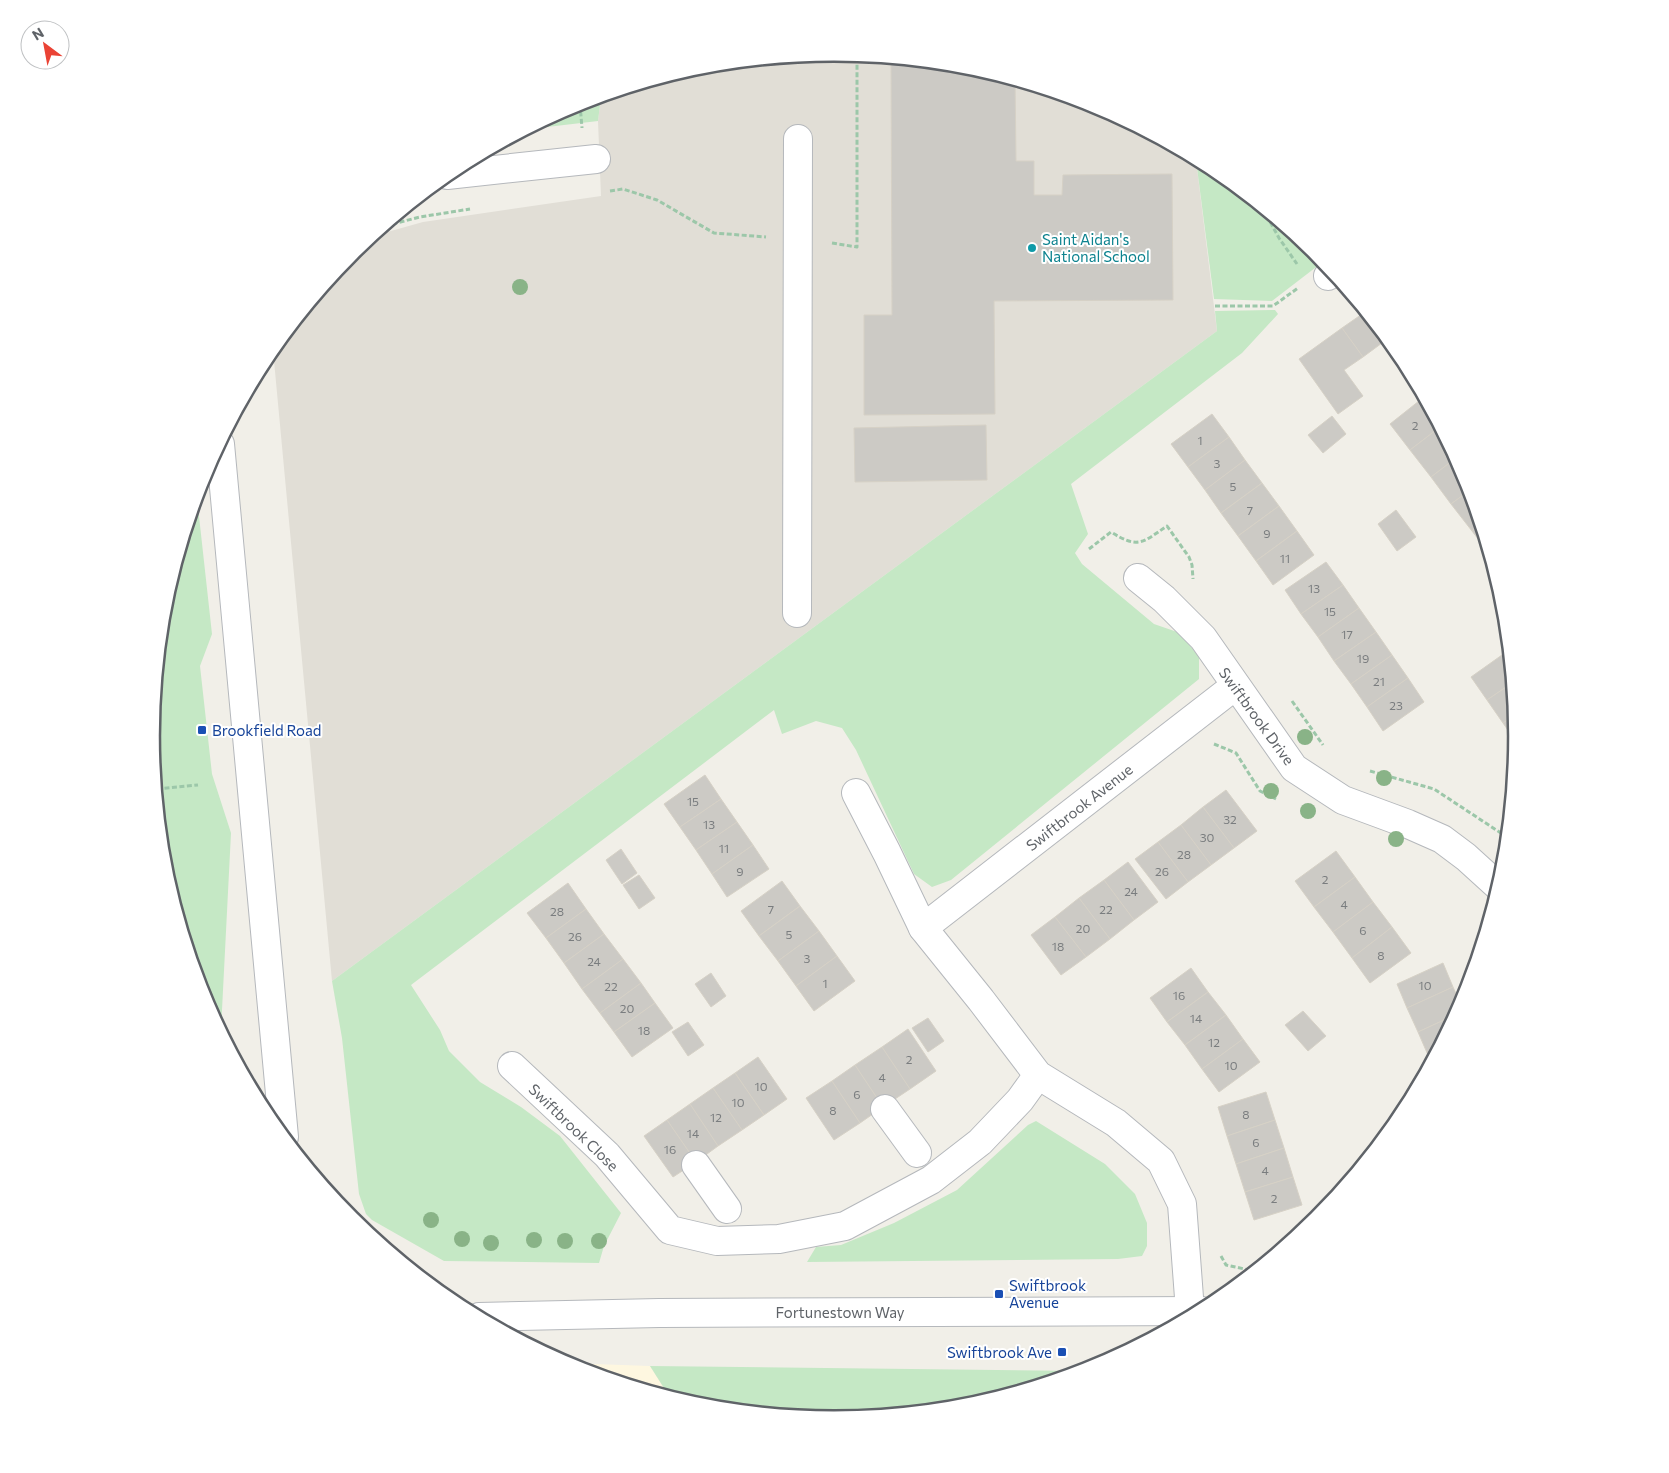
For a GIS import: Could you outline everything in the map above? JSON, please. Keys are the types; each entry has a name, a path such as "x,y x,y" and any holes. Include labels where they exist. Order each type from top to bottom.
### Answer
{"street":[{"path":"797,613 798,139"},
{"path":"471,169 596,159"},
{"path":"221,458 283,1123"},
{"name":"Swiftbrook Drive","path":"1138,578 1164,599 1202,638 1294,768 1343,800 1442,839 1466,857 1493,881"},
{"name":"Swiftbrook Avenue","path":"923,928 1235,686"},
{"path":"856,793 888,853 923,928 1038,1075 1116,1123 1160,1161 1182,1204 1195,1306"},
{"name":"Swiftbrook Close","path":"512,1066 607,1155 670,1230 717,1241 779,1240 845,1226 931,1180 966,1153 980,1142 1020,1100 1038,1075"},
{"path":"885,1109 917,1153"},
{"path":"696,1165 727,1209"},
{"name":"Fortunestown Way","path":"492,1317 669,1313 1186,1311"}],"path":[{"path":"581,113 582,128"},
{"path":"1215,306 1273,306 1302,286"},
{"path":"1089,550 1111,532 1126,542 1136,543 1144,541 1167,526 1189,557 1194,582"},
{"path":"1289,697 1328,752"},
{"path":"1208,741 1236,753 1260,791 1276,800"},
{"path":"1363,770 1434,789 1502,833"},
{"path":"163,788 198,785"},
{"path":"1219,1252 1226,1264 1247,1269"}],"shaded area":[{"path":"834,62 922,68 966,75 1009,85 1051,98 1133,132 1197,169 1217,331 332,981 274,362 328,292 388,232 423,222 601,196 598,121 600,105 660,85 703,75 790,64"},
{"path":"589,1364 650,1366 665,1389"}],"green space":[{"path":"600,105 598,121 548,127"},
{"path":"1197,169 1245,202 1279,230 1317,266 1272,301 1214,299"},
{"path":"1275,310 1278,314 1242,353 1071,484 1088,534 1075,553 1082,564 1154,624 1180,633 1199,657 1199,679 951,880 932,887 914,874 856,750 842,728 816,721 782,734 774,710 411,985 440,1030 449,1051 480,1082 521,1107 560,1136 621,1213 604,1246 599,1263 444,1261 372,1220 366,1214 359,1194 342,1038 332,981 1217,331 1215,311"},
{"path":"199,513 212,634 200,666 212,774 231,833 222,1016 196,953 183,911 173,868 162,781 160,736 166,649 173,605 183,562"},
{"path":"1036,1121 1105,1164 1135,1194 1147,1223 1147,1246 1142,1256 1118,1259 807,1262 816,1247 841,1245 894,1223 957,1190 1028,1125"},
{"path":"650,1366 1062,1371 1009,1388 966,1398 879,1409 790,1409 747,1405 665,1389"}],"building":[{"name":"Saint Aidan's National School","path":"891,65 966,75 1015,87 1016,161 1034,161 1034,195 1062,195 1063,175 1172,174 1173,300 994,301 995,414 864,415 864,315 892,315"},
{"path":"1360,315 1382,343 1363,357 1342,328"},
{"path":"1342,328 1363,357 1344,370 1363,396 1338,414 1299,359"},
{"path":"1419,401 1435,431 1410,450 1390,424"},
{"path":"1212,414 1229,437 1188,467 1171,444"},
{"path":"1332,416 1346,434 1323,453 1308,435"},
{"path":"986,425 987,480 855,482 854,428"},
{"path":"1435,431 1450,463 1431,477 1410,450"},
{"path":"1229,437 1245,460 1205,490 1188,467"},
{"path":"1245,460 1262,483 1221,513 1205,490"},
{"path":"1450,463 1463,495 1451,504 1431,477"},
{"path":"1262,483 1279,506 1238,536 1221,513"},
{"path":"1463,495 1475,528 1472,531 1451,504"},
{"path":"1279,506 1297,531 1256,561 1238,536"},
{"path":"1396,510 1416,537 1397,551 1378,524"},
{"path":"1475,528 1479,541 1472,531"},
{"path":"1297,531 1314,555 1273,585 1256,561"},
{"path":"1326,562 1343,585 1301,614 1285,590"},
{"path":"1343,585 1359,608 1318,637 1301,614"},
{"path":"1359,608 1376,632 1334,661 1318,637"},
{"path":"1376,632 1392,655 1351,684 1334,661"},
{"path":"1503,654 1507,687 1487,700 1471,677"},
{"path":"1392,655 1408,678 1367,707 1351,684"},
{"path":"1408,678 1424,702 1383,731 1367,707"},
{"path":"1507,687 1508,720 1503,723 1487,700"},
{"path":"1508,720 1509,731 1503,723"},
{"path":"705,775 721,799 680,827 664,804"},
{"path":"1226,790 1257,831 1234,848 1203,807"},
{"path":"721,799 737,822 696,850 680,827"},
{"path":"1203,807 1234,848 1211,865 1181,825"},
{"path":"737,822 753,845 712,874 696,850"},
{"path":"1181,825 1211,865 1188,882 1158,842"},
{"path":"1158,842 1188,882 1166,899 1135,859"},
{"path":"753,845 769,869 727,897 712,874"},
{"path":"621,849 637,873 622,884 606,860"},
{"path":"1336,851 1355,877 1314,907 1295,881"},
{"path":"1128,862 1158,902 1134,920 1104,880"},
{"path":"639,875 655,898 639,909 623,885"},
{"path":"1355,877 1373,902 1333,932 1314,907"},
{"path":"1104,880 1134,920 1110,939 1079,898"},
{"path":"782,881 800,906 759,936 741,911"},
{"path":"568,883 586,909 546,938 527,913"},
{"path":"1079,898 1110,939 1086,957 1055,917"},
{"path":"1373,902 1392,927 1352,958 1333,932"},
{"path":"800,906 819,931 778,961 759,936"},
{"path":"586,909 604,934 564,963 546,938"},
{"path":"1055,917 1086,957 1061,975 1031,935"},
{"path":"1392,927 1411,953 1370,983 1352,958"},
{"path":"819,931 837,956 796,986 778,961"},
{"path":"604,934 623,959 582,989 564,963"},
{"path":"837,956 855,981 814,1011 796,986"},
{"path":"623,959 641,983 600,1013 582,989"},
{"path":"1443,963 1453,987 1407,1008 1397,984"},
{"path":"1191,968 1208,992 1167,1022 1150,998"},
{"path":"711,973 726,996 711,1007 695,984"},
{"path":"641,983 655,1003 614,1032 600,1013"},
{"path":"1453,987 1457,995 1446,1019 1418,1032 1407,1008"},
{"path":"1208,992 1226,1015 1185,1045 1167,1022"},
{"path":"655,1003 673,1028 632,1057 614,1032"},
{"path":"1303,1011 1326,1036 1308,1051 1285,1025"},
{"path":"1226,1015 1243,1039 1202,1069 1185,1045"},
{"path":"928,1018 944,1041 928,1052 912,1028"},
{"path":"1446,1019 1428,1055 1418,1032"},
{"path":"688,1022 704,1045 688,1056 672,1032"},
{"path":"908,1029 936,1071 910,1089 882,1047"},
{"path":"1243,1039 1260,1062 1219,1092 1202,1069"},
{"path":"882,1047 910,1089 883,1107 855,1065"},
{"path":"758,1057 787,1099 764,1115 735,1073"},
{"path":"855,1065 883,1107 860,1123 832,1081"},
{"path":"735,1073 764,1115 742,1130 713,1088"},
{"path":"832,1081 860,1123 834,1140 806,1098"},
{"path":"713,1088 742,1130 718,1146 690,1104"},
{"path":"1266,1092 1275,1120 1227,1136 1218,1107"},
{"path":"690,1104 718,1146 696,1162 667,1120"},
{"path":"667,1120 696,1162 673,1177 644,1136"},
{"path":"1275,1120 1284,1148 1236,1164 1227,1136"},
{"path":"1284,1148 1293,1177 1245,1192 1236,1164"},
{"path":"1293,1177 1302,1205 1254,1220 1245,1192"}],"place":[{"name":"Saint Aidan's National School","path":"1032,248"},
{"name":"Brookfield Road","path":"202,730"},
{"name":"Swiftbrook Avenue","path":"999,1294"},
{"name":"Swiftbrook Ave","path":"1062,1352"}]}
